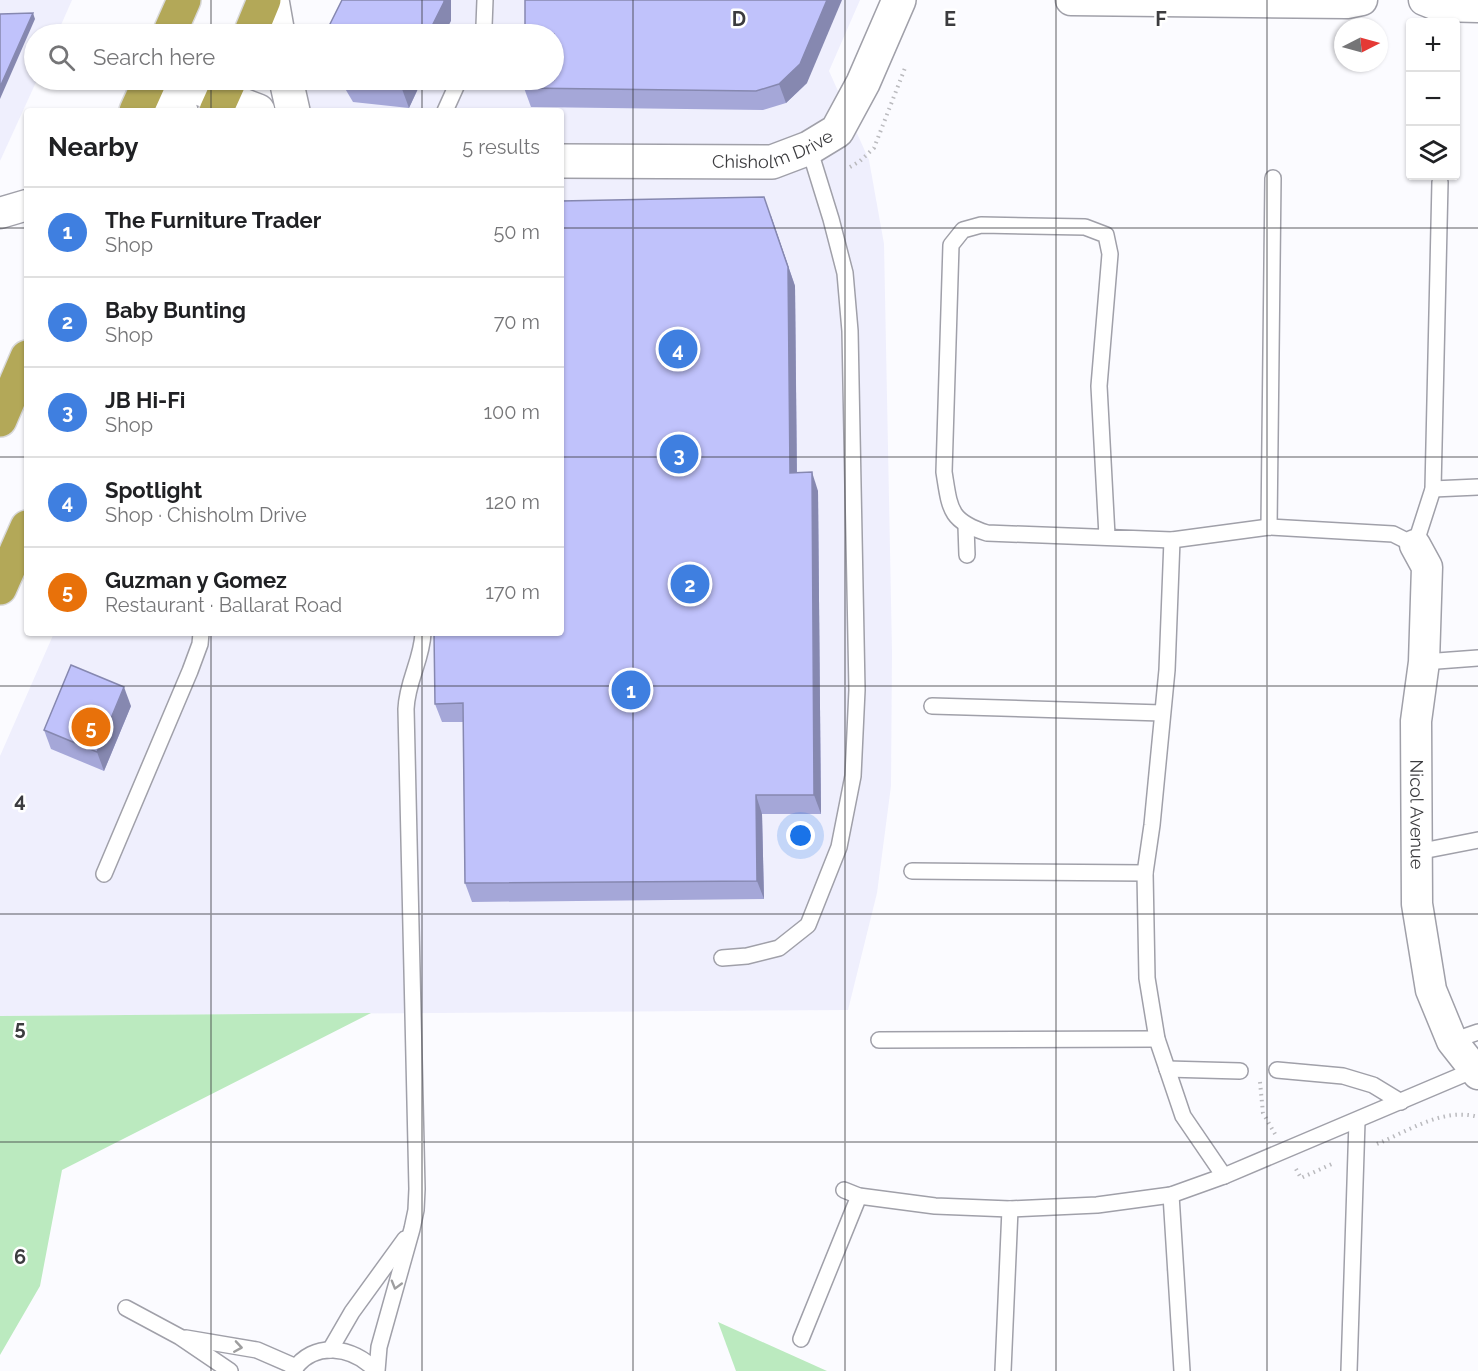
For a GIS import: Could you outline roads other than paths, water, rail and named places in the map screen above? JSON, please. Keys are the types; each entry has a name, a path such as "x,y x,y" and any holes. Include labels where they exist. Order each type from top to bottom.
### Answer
{"highway":[{"path":"173,24 184,0"},
{"path":"254,24 264,0"},
{"path":"0,420 24,364"},
{"path":"0,588 24,537"}],"street":[{"path":"272,0 276,24"},
{"name":"Chisholm Drive","path":"564,161 772,162 809,148 837,130 863,83 899,0"},
{"path":"1071,0 1347,3 1362,0"},
{"path":"1424,0 1439,6 1478,7"},
{"path":"206,90 251,108"},
{"path":"288,90 292,108"},
{"path":"143,95 174,108"},
{"path":"0,213 24,207"},
{"name":"Nicol Avenue","path":"1415,545 1426,567 1424,662 1416,721 1417,904 1431,990 1465,1037 1476,1072"}],"lane":[{"path":"484,0 484,24"},
{"path":"446,108 454,90"},
{"path":"722,958 747,956 779,948 808,925 839,847 853,776 857,690 850,331 845,273 809,148"},
{"path":"1269,527 1273,178"},
{"path":"1107,536 1098,386 1112,233 1085,227 981,225 963,230 951,245 944,472 950,508 966,526 987,533 1173,540 1269,527 1393,534 1415,545 1433,489 1440,182"},
{"path":"1433,489 1478,487"},
{"path":"966,526 967,555"},
{"path":"1173,540 1167,670 1145,873 1146,978 1157,1039 1183,1116 1224,1176"},
{"path":"104,874 190,671 201,636"},
{"path":"376,1371 379,1347 416,1210 406,692 419,658 423,636"},
{"path":"1424,662 1478,658"},
{"path":"932,706 1162,713"},
{"path":"1417,852 1478,840"},
{"path":"912,871 1145,873"},
{"path":"879,1040 1157,1039"},
{"path":"1167,1070 1240,1071"},
{"path":"1277,1070 1343,1076 1373,1085 1401,1102"},
{"path":"844,1190 859,1196 935,1206 1010,1209 1097,1205 1171,1195 1224,1176 1476,1072"},
{"path":"1349,1371 1357,1121"},
{"path":"1171,1195 1182,1371"},
{"path":"801,1339 859,1196"},
{"path":"1003,1371 1010,1209"},
{"path":"330,1350 352,1312 412,1229"},
{"path":"126,1308 180,1337 230,1371"},
{"path":"180,1337 257,1350 295,1369 306,1358 318,1352 344,1351 357,1355 376,1371"}],"place":[{"name":"Spotlight","path":"678,349"},
{"name":"JB Hi-Fi","path":"679,454"},
{"name":"Baby Bunting","path":"690,584"},
{"name":"The Furniture Trader","path":"631,690"},
{"name":"Guzman y Gomez","path":"91,727"}]}
